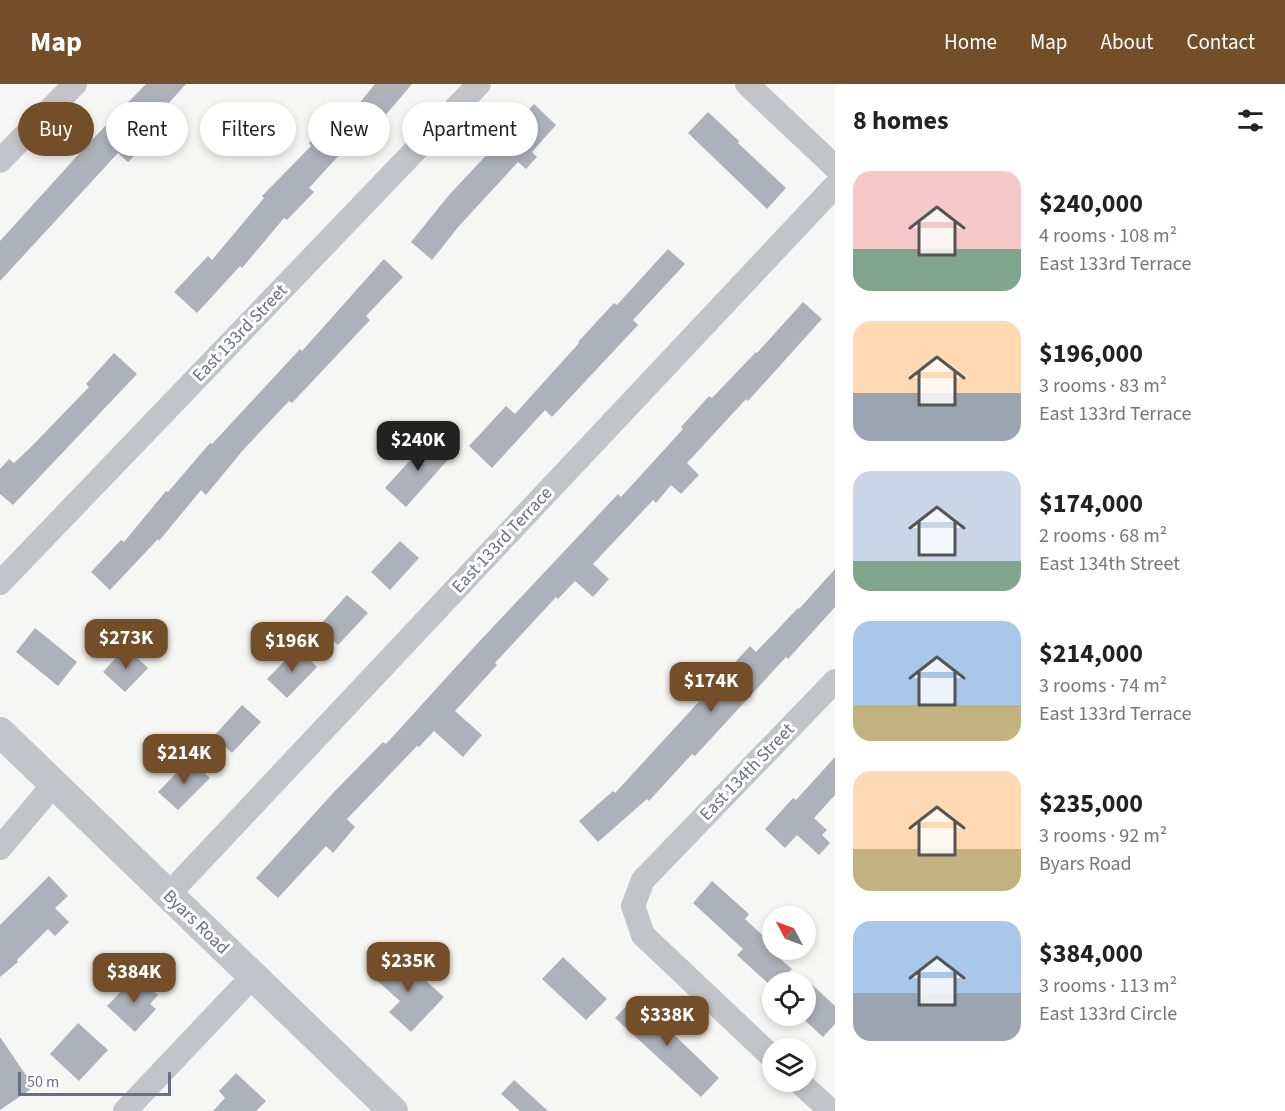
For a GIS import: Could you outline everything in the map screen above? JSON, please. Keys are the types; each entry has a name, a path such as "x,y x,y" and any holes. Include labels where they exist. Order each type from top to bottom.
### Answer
{"street":[{"path":"0,161 75,84"},
{"name":"East 133rd Street","path":"0,583 479,84"},
{"path":"747,84 835,167"},
{"name":"East 133rd Terrace","path":"168,895 835,186"},
{"name":"East 134th Street","path":"762,1048 643,935 633,906 643,880 659,862 835,681"},
{"name":"Byars Road","path":"0,732 393,1111"},
{"path":"0,848 54,784"},
{"path":"125,1111 253,976"},
{"path":"810,1092 831,1111"}],"building":[{"path":"146,84 186,84 170,102 129,102"},
{"path":"375,84 412,84 390,110 390,102 360,102"},
{"path":"538,108 556,125 538,145"},
{"path":"708,112 786,188 767,209 688,133"},
{"path":"106,125 106,156 115,156 0,281 0,241 77,156 94,156 94,138"},
{"path":"308,149 308,156 338,156 309,188 314,192 287,220 284,218 242,268 240,266 197,313 174,292 208,256 212,260 264,198 262,196"},
{"path":"121,156 134,156 128,162"},
{"path":"485,156 537,157 526,169 518,162 459,226 432,260 411,242 449,195"},
{"path":"668,249 685,264 633,320 638,325 552,417 545,410 492,468 469,446 506,406 515,414 614,303 617,305"},
{"path":"384,259 403,277 366,316 370,320 292,403 289,401 244,449 206,495 201,490 159,541 158,539 110,590 91,572 121,540 124,542 210,443 212,444 300,349 302,351"},
{"path":"803,302 822,319 748,401 746,399 687,463 699,475 681,494 671,485 656,503 653,500 593,564 609,579 593,597 575,581 558,599 556,597 495,663 497,665 455,711 482,735 463,757 434,731 347,819 355,827 333,853 326,846 278,898 256,878 334,792 383,742 386,744 618,494 621,497 683,429 681,427 709,396 712,398 757,353"},
{"path":"114,353 137,374 13,505 0,494 0,469 9,459 14,463 30,448 89,387 86,384"},
{"path":"431,437 452,455 406,507 385,488"},
{"path":"400,541 419,558 390,590 371,572"},
{"path":"835,569 835,607 695,756 692,754 649,801 647,799 598,842 579,821 613,791 615,793 750,646 756,652"},
{"path":"347,595 368,613 338,645 318,627"},
{"path":"35,628 77,662 58,686 16,652"},
{"path":"126,647 148,668 125,692 103,672"},
{"path":"297,648 317,667 287,698 267,679"},
{"path":"242,705 261,722 232,753 214,736"},
{"path":"835,757 835,795 814,818 827,830 822,835 830,843 819,855 797,835 785,848 765,829 793,798 796,800"},
{"path":"190,759 210,778 178,810 158,792"},
{"path":"49,876 68,896 55,908 69,922 55,936 48,929 17,960 18,962 0,977 0,925"},
{"path":"712,881 749,914 745,919 762,935 762,960 782,960 792,969 789,972 762,972 762,978 737,955 743,949 693,903"},
{"path":"396,954 444,997 411,1032 389,1012 400,1001 374,978"},
{"path":"563,957 607,999 586,1020 542,979"},
{"path":"137,975 158,995 150,1004 156,1009 135,1032 107,1006"},
{"path":"816,988 835,1006 835,1024 823,1037 811,1026 816,1026"},
{"path":"635,997 719,1078 701,1097 615,1018"},
{"path":"78,1023 108,1050 79,1081 50,1054"},
{"path":"0,1037 34,1087 0,1110"},
{"path":"236,1073 266,1101 256,1111 213,1111 225,1098 219,1091"},
{"path":"514,1080 548,1111 520,1111 501,1094"}]}
